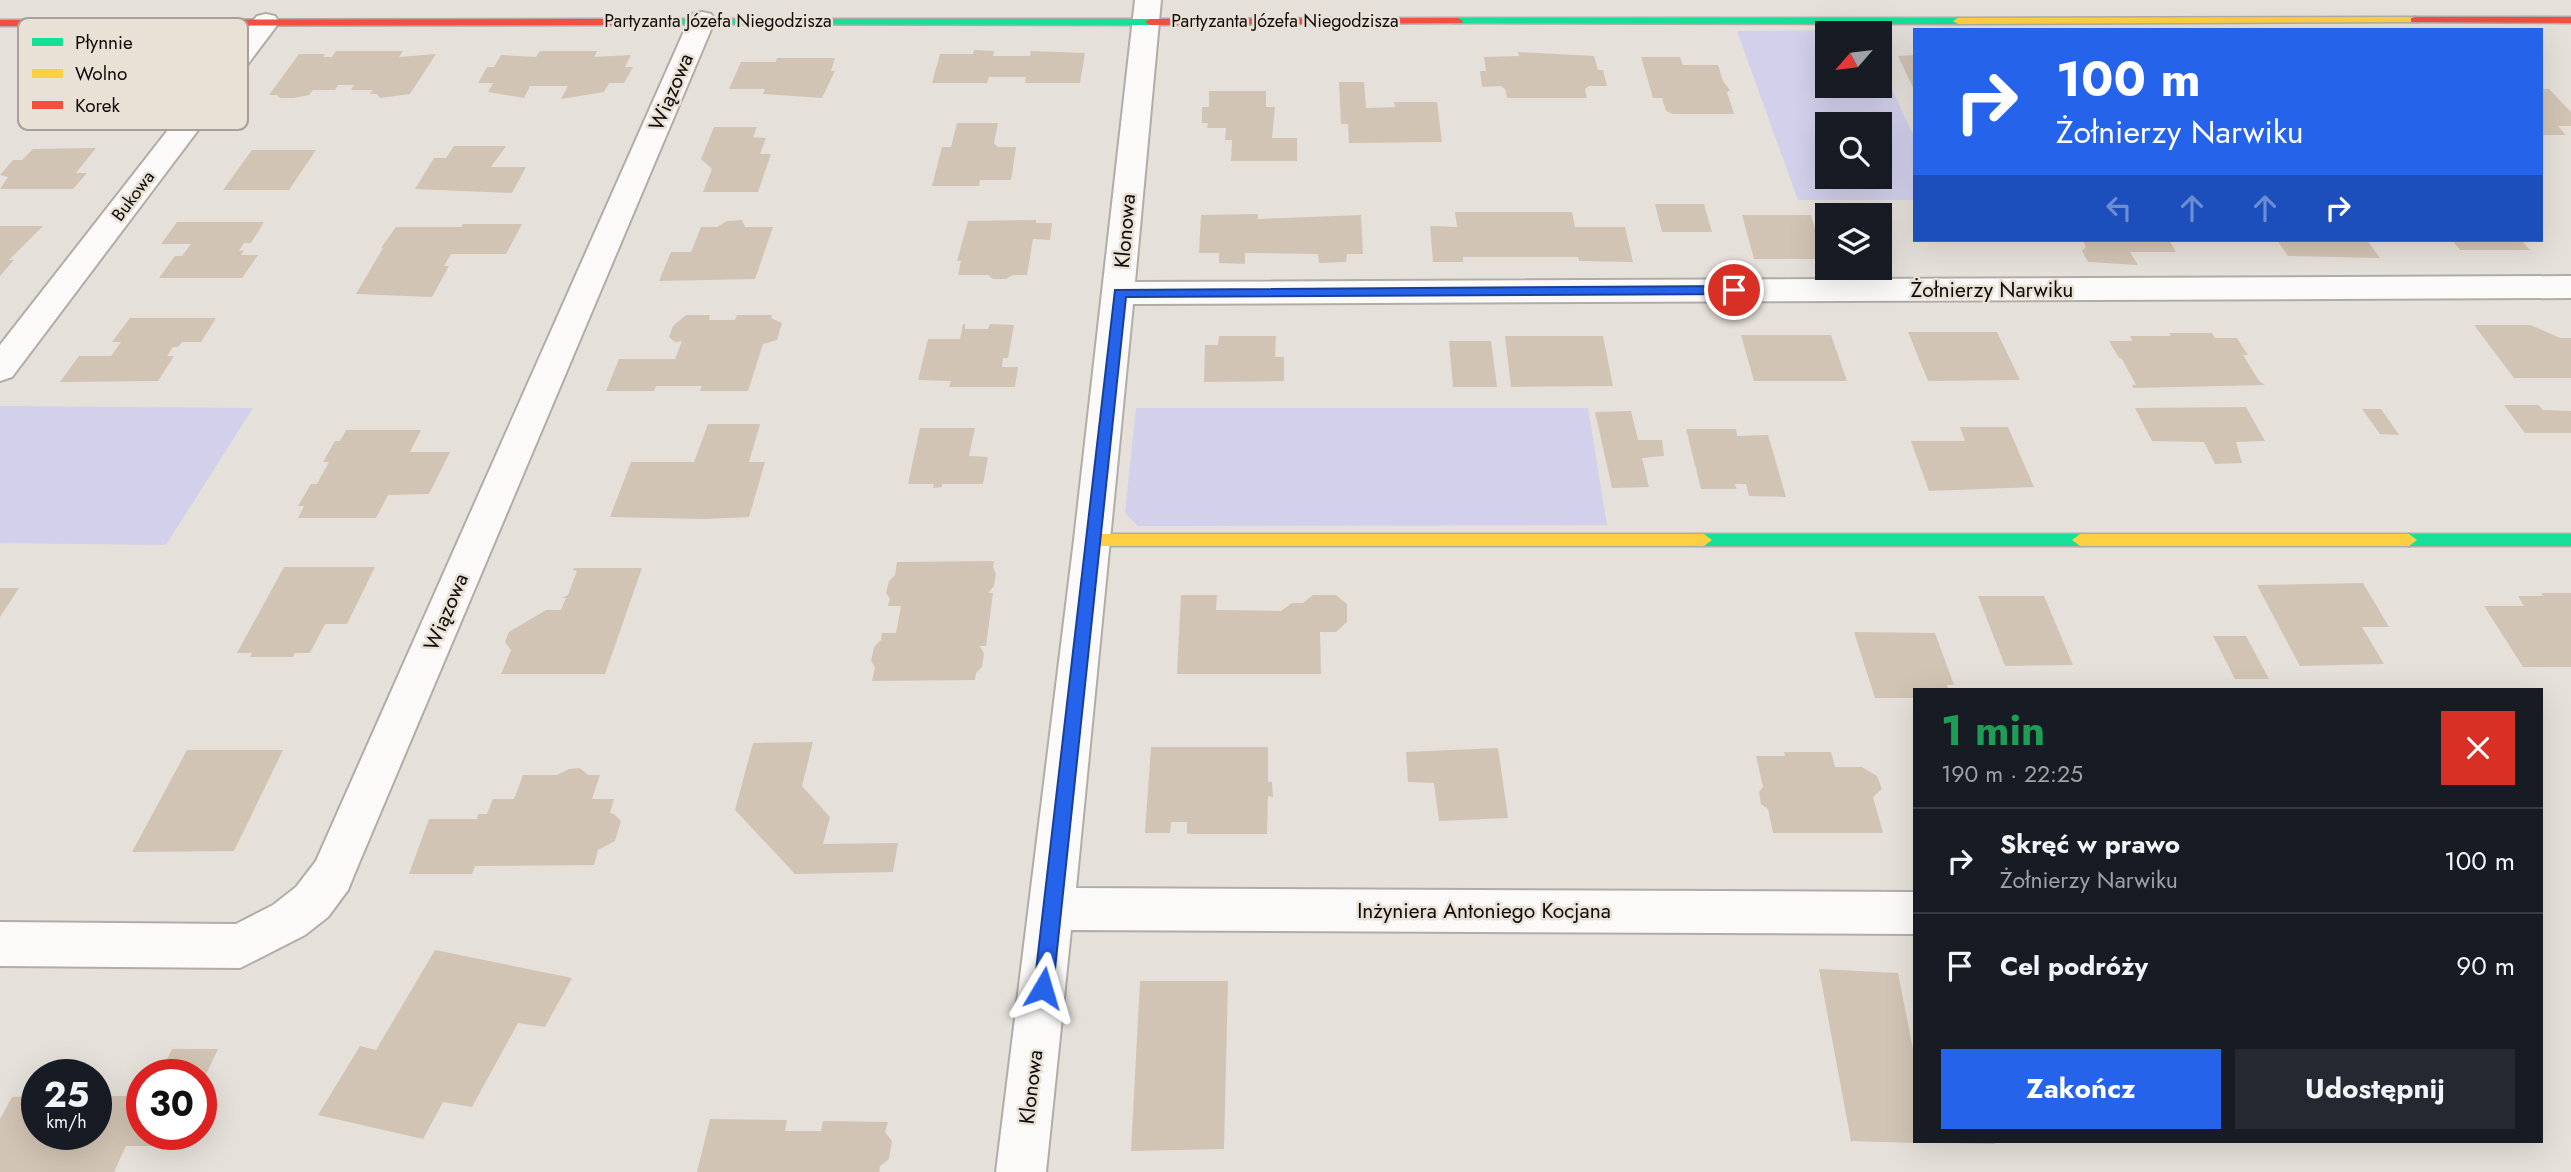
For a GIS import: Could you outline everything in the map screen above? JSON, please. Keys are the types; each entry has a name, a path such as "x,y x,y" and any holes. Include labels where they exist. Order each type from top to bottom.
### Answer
{"street":[{"name":"Partyzanta Józefa Niegodzisza","path":"248,22 702,20 1146,10 2571,20"},
{"name":"Klonowa","path":"1021,1172 1053,909 1120,293 1146,10"},
{"name":"Wiązowa","path":"0,944 240,946 289,920 319,893 332,875 702,20"},
{"name":"Bukowa","path":"248,45 266,22"},
{"name":"Partyzanta Józefa Niegodzisza","path":"0,23 18,23"},
{"name":"Bukowa","path":"0,369 183,130"},
{"name":"Żołnierzy Narwiku","path":"1120,293 2571,287"},
{"path":"1093,540 2571,540"},
{"name":"Inżyniera Antoniego Kocjana","path":"1053,909 1913,913"}],"shaded area":[{"path":"1815,30 1815,98 1892,98 1892,89 1913,135 1913,200 1798,200 1737,31"},
{"path":"0,406 253,408 166,545 0,543"},
{"path":"1136,408 1588,408 1607,525 1138,526 1125,513"}],"building":[{"path":"974,50 994,51 993,56 1030,56 1031,51 1085,53 1080,83 1025,83 1026,77 989,77 987,83 932,83 940,54 973,54"},
{"path":"336,51 403,51 399,57 436,54 410,94 380,98 377,94 370,94 373,90 351,90 354,85 338,85 335,90 313,90 309,95 294,98 269,95 299,54 325,54 323,57 332,57"},
{"path":"540,51 597,51 594,57 631,55 625,67 633,67 624,83 609,83 604,92 561,99 568,86 530,86 524,98 488,92 493,83 478,83 487,67 494,67 501,55 536,57"},
{"path":"1518,52 1594,56 1598,70 1603,70 1607,86 1589,86 1585,89 1587,98 1507,98 1505,89 1501,86 1482,87 1480,71 1486,71 1484,57 1519,56"},
{"path":"1913,55 1913,88 1898,56"},
{"path":"1641,57 1680,57 1683,65 1718,65 1723,81 1730,90 1727,92 1734,114 1673,114 1666,111 1662,98 1653,98"},
{"path":"777,58 835,58 831,71 835,71 822,98 763,94 765,89 729,89 741,62 776,62"},
{"path":"1339,82 1364,82 1366,108 1395,107 1394,102 1437,102 1442,142 1349,143 1348,124 1341,124"},
{"path":"2543,89 2549,89 2571,112 2571,126 2558,126 2566,135 2543,135"},
{"path":"1209,91 1266,91 1266,107 1275,107 1272,138 1297,138 1297,161 1231,161 1232,140 1225,140 1226,128 1207,128 1208,123 1202,123 1202,107 1209,107"},
{"path":"957,123 998,123 994,143 998,147 1016,147 1011,180 980,180 979,186 932,186 942,147 951,147"},
{"path":"714,127 757,127 753,137 766,138 760,154 771,154 758,192 703,192 712,169 701,159"},
{"path":"454,146 506,146 491,167 526,167 512,193 415,189 434,158 446,158"},
{"path":"96,148 76,173 87,173 73,189 0,189 8,177 0,175 13,160 22,160 33,149"},
{"path":"252,150 316,150 289,190 223,190"},
{"path":"1655,204 1704,204 1712,232 1662,232"},
{"path":"1455,212 1572,212 1575,227 1625,227 1633,262 1579,261 1578,257 1463,257 1463,262 1433,262 1430,226 1457,227"},
{"path":"1258,214 1258,219 1361,215 1363,254 1347,254 1346,262 1319,263 1318,254 1245,253 1245,264 1219,263 1219,253 1199,253 1201,215"},
{"path":"1742,215 1811,215 1815,229 1815,259 1754,259"},
{"path":"742,220 745,227 773,227 755,279 659,281 671,252 691,252 701,227 717,227 727,221"},
{"path":"1036,220 1036,223 1052,223 1050,240 1033,239 1027,275 993,279 988,275 958,275 961,261 957,261 968,221"},
{"path":"177,222 264,222 251,243 244,243 239,251 244,250 241,255 258,255 242,278 159,278 175,256 182,256 191,244 161,244"},
{"path":"463,224 522,224 506,254 451,254 444,266 449,266 432,297 356,294 381,248 396,227 461,227"},
{"path":"0,226 43,226 9,260 14,260 0,276"},
{"path":"2083,242 2170,242 2176,252 2130,252 2138,265 2088,262 2082,251 2086,247"},
{"path":"2278,242 2368,242 2380,258 2288,256"},
{"path":"2454,242 2523,242 2530,250 2460,250"},
{"path":"686,315 710,315 709,320 735,320 737,315 772,315 771,318 782,323 777,340 763,344 748,391 700,391 702,386 656,386 654,391 606,391 619,359 675,359 682,341 675,342 669,337 673,326"},
{"path":"130,318 216,318 201,342 182,342 178,347 173,347 167,356 174,356 158,381 60,382 79,356 111,356 121,342 112,342"},
{"path":"963,324 965,329 988,329 990,324 1014,325 1008,358 1003,358 1002,367 1018,367 1015,387 949,387 951,381 918,380 928,339 960,339"},
{"path":"2474,325 2531,325 2560,338 2571,338 2571,378 2514,378"},
{"path":"1908,332 1997,332 2020,380 1928,381"},
{"path":"2169,333 2212,333 2215,338 2237,338 2248,355 2243,355 2259,381 2265,385 2133,388 2132,385 2136,385 2109,341 2132,341 2130,336 2171,336"},
{"path":"1741,335 1831,335 1847,381 1754,381"},
{"path":"1219,336 1276,336 1275,357 1284,357 1284,381 1204,382 1205,345 1218,345"},
{"path":"1505,336 1603,336 1613,386 1511,387"},
{"path":"1449,341 1491,341 1497,387 1453,387"},
{"path":"2504,405 2538,405 2543,410 2571,411 2571,433 2525,433"},
{"path":"2246,407 2265,441 2236,442 2242,463 2215,464 2204,442 2152,441 2135,408"},
{"path":"2362,409 2381,409 2399,435 2380,434"},
{"path":"1631,411 1638,440 1662,440 1664,456 1642,458 1649,487 1612,488 1595,412"},
{"path":"708,424 760,424 749,462 765,462 749,517 610,517 631,462 694,462"},
{"path":"1960,427 2008,427 2034,487 1929,491 1911,441 1965,441"},
{"path":"920,428 975,428 969,456 988,457 983,484 942,484 942,487 933,488 934,484 908,484"},
{"path":"1686,429 1736,429 1737,436 1768,435 1786,497 1749,496 1746,484 1735,484 1737,489 1701,489"},
{"path":"346,430 421,430 410,452 450,452 429,494 388,495 376,518 298,518 304,506 298,506 311,484 317,484 329,462 323,462 335,441 340,441"},
{"path":"994,561 996,574 994,586 988,593 993,593 986,646 980,646 984,654 982,667 976,673 975,680 872,681 875,667 871,661 874,647 881,640 882,633 896,633 901,606 888,606 890,599 886,593 889,581 895,575 897,562"},
{"path":"284,567 375,567 347,624 325,624 310,653 295,653 293,657 250,657 252,653 237,653"},
{"path":"642,568 605,674 501,674 511,650 505,642 509,632 546,610 561,610 566,598 562,598 568,595 577,571 573,570"},
{"path":"2363,583 2389,627 2362,627 2384,664 2300,666 2257,585"},
{"path":"0,588 19,588 0,617"},
{"path":"2541,593 2571,593 2571,667 2523,667 2484,606 2524,606 2518,596 2543,596"},
{"path":"1181,595 1217,595 1216,610 1281,611 1292,603 1303,603 1313,595 1336,595 1347,604 1347,622 1336,632 1320,632 1321,674 1177,674"},
{"path":"1978,596 2044,596 2073,665 2005,666"},
{"path":"1854,632 1935,633 1954,685 1947,685 1948,688 1913,688 1913,698 1875,698"},
{"path":"2213,636 2246,636 2269,679 2235,679"},
{"path":"813,742 802,786 830,817 823,844 898,843 893,872 795,874 735,810 753,743"},
{"path":"1151,747 1268,747 1268,782 1272,782 1273,797 1268,796 1267,834 1191,834 1187,833 1187,822 1171,822 1170,833 1145,833"},
{"path":"1498,748 1508,818 1439,821 1434,783 1408,782 1406,752"},
{"path":"187,750 283,750 234,851 132,852"},
{"path":"1784,752 1831,752 1835,767 1862,767 1877,776 1882,789 1873,797 1883,833 1773,833 1768,809 1761,804 1759,792 1763,787 1756,756 1785,756"},
{"path":"580,768 588,775 600,775 592,799 614,799 610,813 621,821 615,841 598,850 594,865 475,866 472,874 409,874 429,819 477,819 478,814 487,814 493,799 514,799 523,775 557,775 569,769"},
{"path":"435,950 572,978 545,1027 518,1023 472,1107 443,1102 423,1139 318,1115 360,1046 376,1050"},
{"path":"1819,969 1898,973 1913,1049 1913,1143 1851,1141"},
{"path":"1140,981 1228,981 1224,1149 1131,1151"},
{"path":"172,1049 218,1049 213,1059 167,1059"},
{"path":"112,1096 126,1096 126,1146 114,1172 0,1172 0,1119 12,1097 21,1097 21,1150 112,1150"},
{"path":"710,1119 787,1120 785,1131 821,1131 823,1121 888,1122 885,1132 892,1141 889,1159 880,1166 879,1172 697,1172"}],"traffic: fast":[{"path":"1458,21 1958,21"},
{"path":"612,22 1150,22"},
{"path":"1704,540 2080,540"},
{"path":"2409,540 2571,540"}],"traffic: slow":[{"path":"1958,21 2415,20"},
{"path":"1093,540 1704,540"},
{"path":"2080,540 2409,540"}],"traffic: jam":[{"path":"2415,20 2571,20"},
{"path":"1150,22 1458,21"},
{"path":"248,23 612,22"},
{"path":"0,23 18,23"}],"route":[{"path":"1043,988 1120,293 1734,290"}]}
